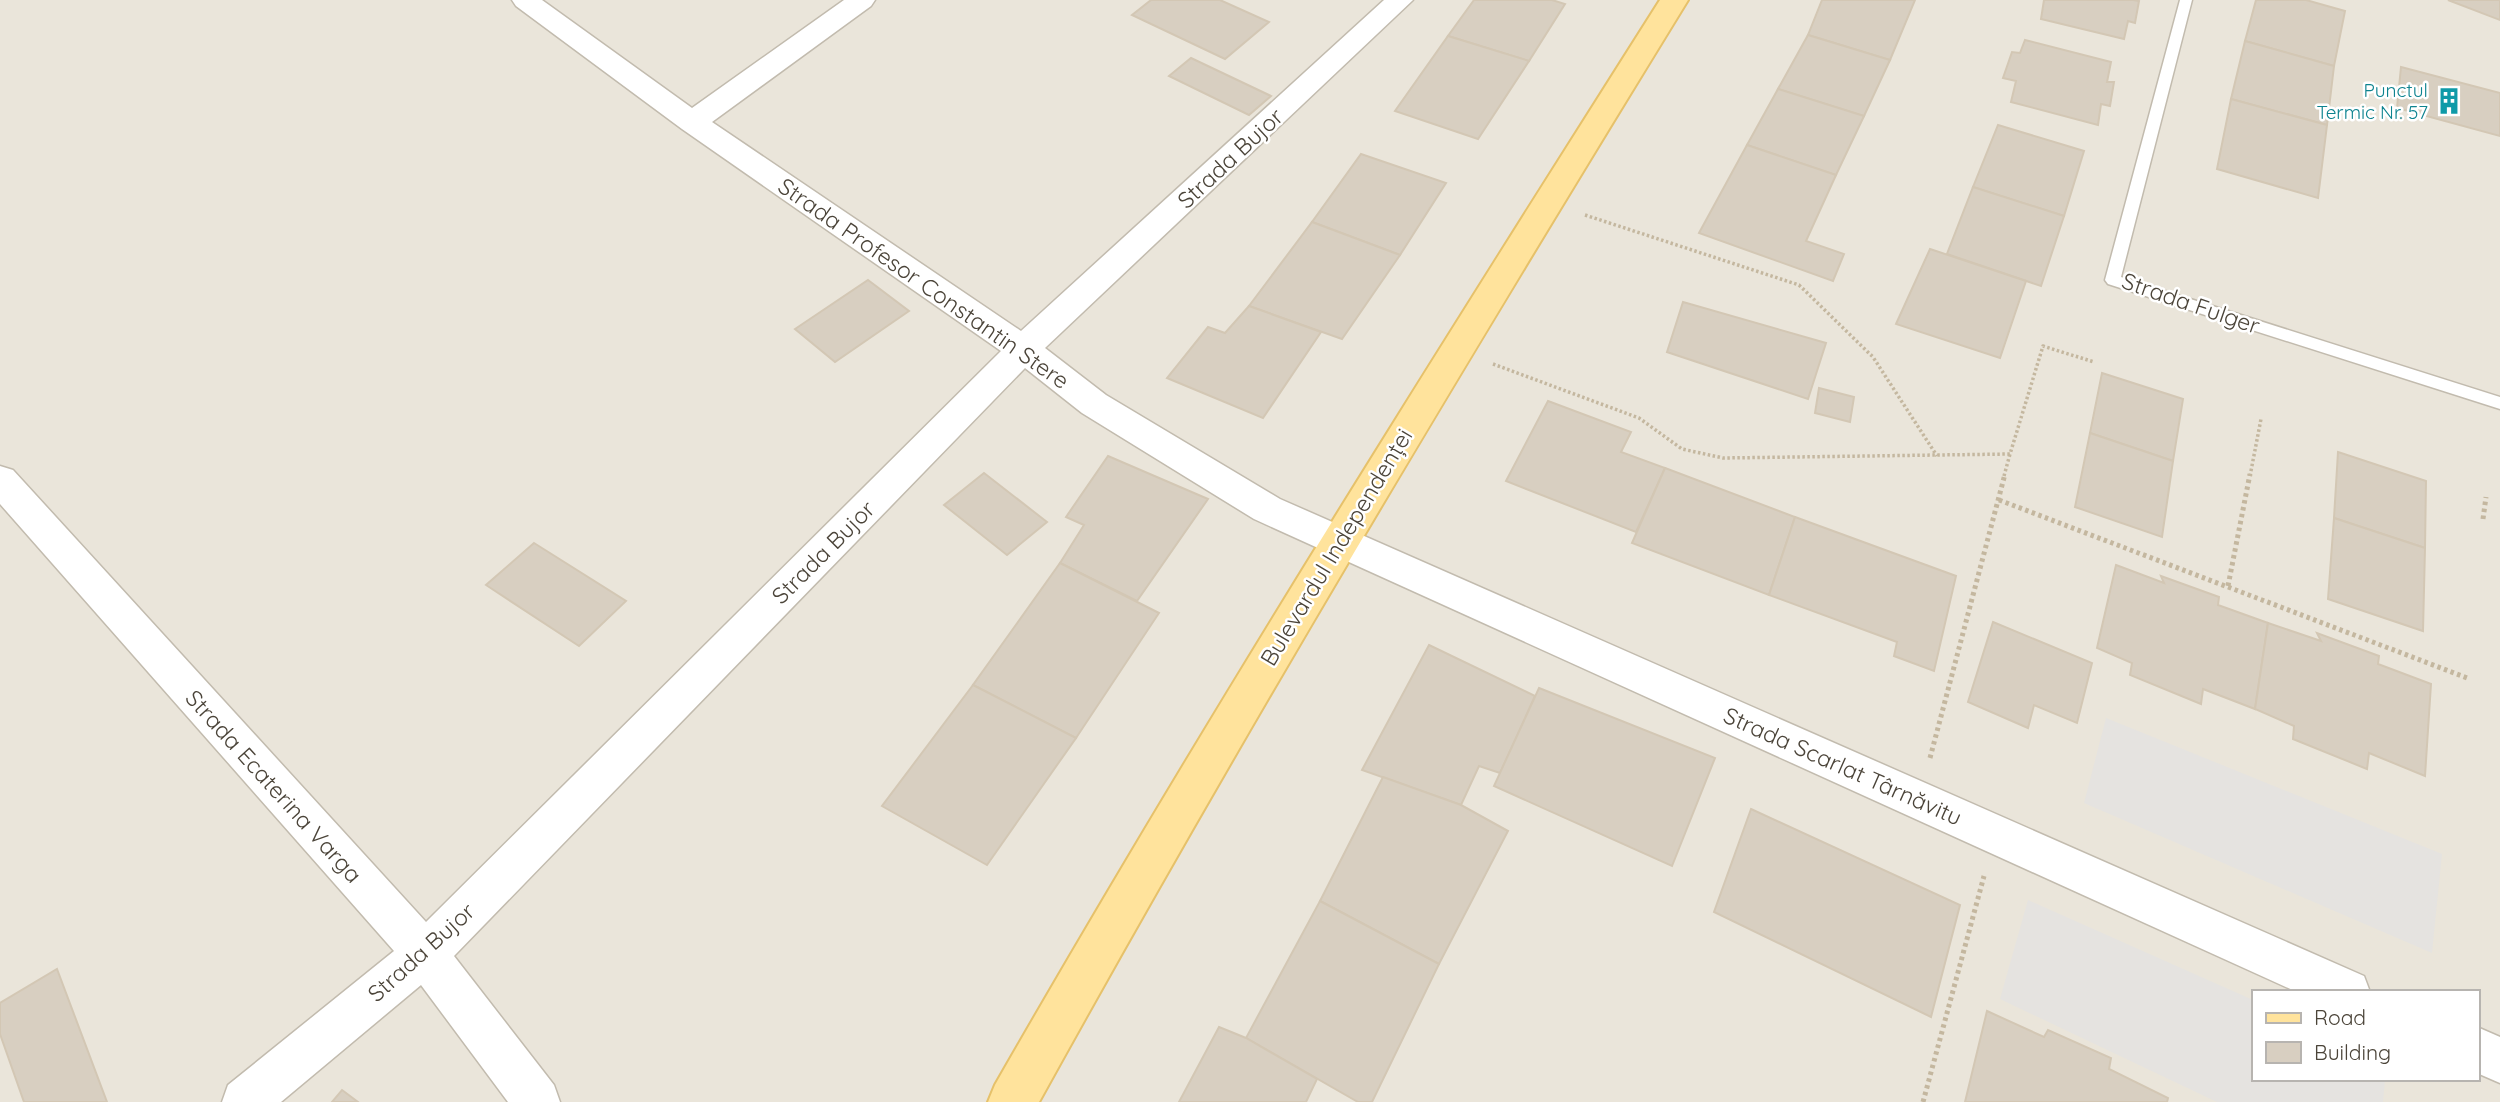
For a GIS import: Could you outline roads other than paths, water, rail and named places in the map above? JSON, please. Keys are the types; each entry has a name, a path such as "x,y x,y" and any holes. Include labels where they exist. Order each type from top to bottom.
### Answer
{"main road":[{"name":"Bulevardul Independenței","path":"1012,1102 1117,913 1338,542 1674,0"}],"street":[{"name":"Strada Profesor Constantin Stere","path":"525,0 692,122 1023,349 1094,404 1267,509 1338,542"},
{"path":"692,122 862,0"},
{"name":"Strada Bujor","path":"245,1102 425,954 1023,349 1400,0"},
{"name":"Strada Ecaterina Varga","path":"0,480 425,954 537,1102"},
{"name":"Strada Scarlat Târnăvitu","path":"1338,542 2344,990"},
{"path":"2479,1051 2500,1060"}],"lane":[{"name":"Strada Fulger","path":"2186,0 2113,280 2500,403"}],"place":[{"name":"Punctul Termic Nr. 57","path":"2449,101"}]}
